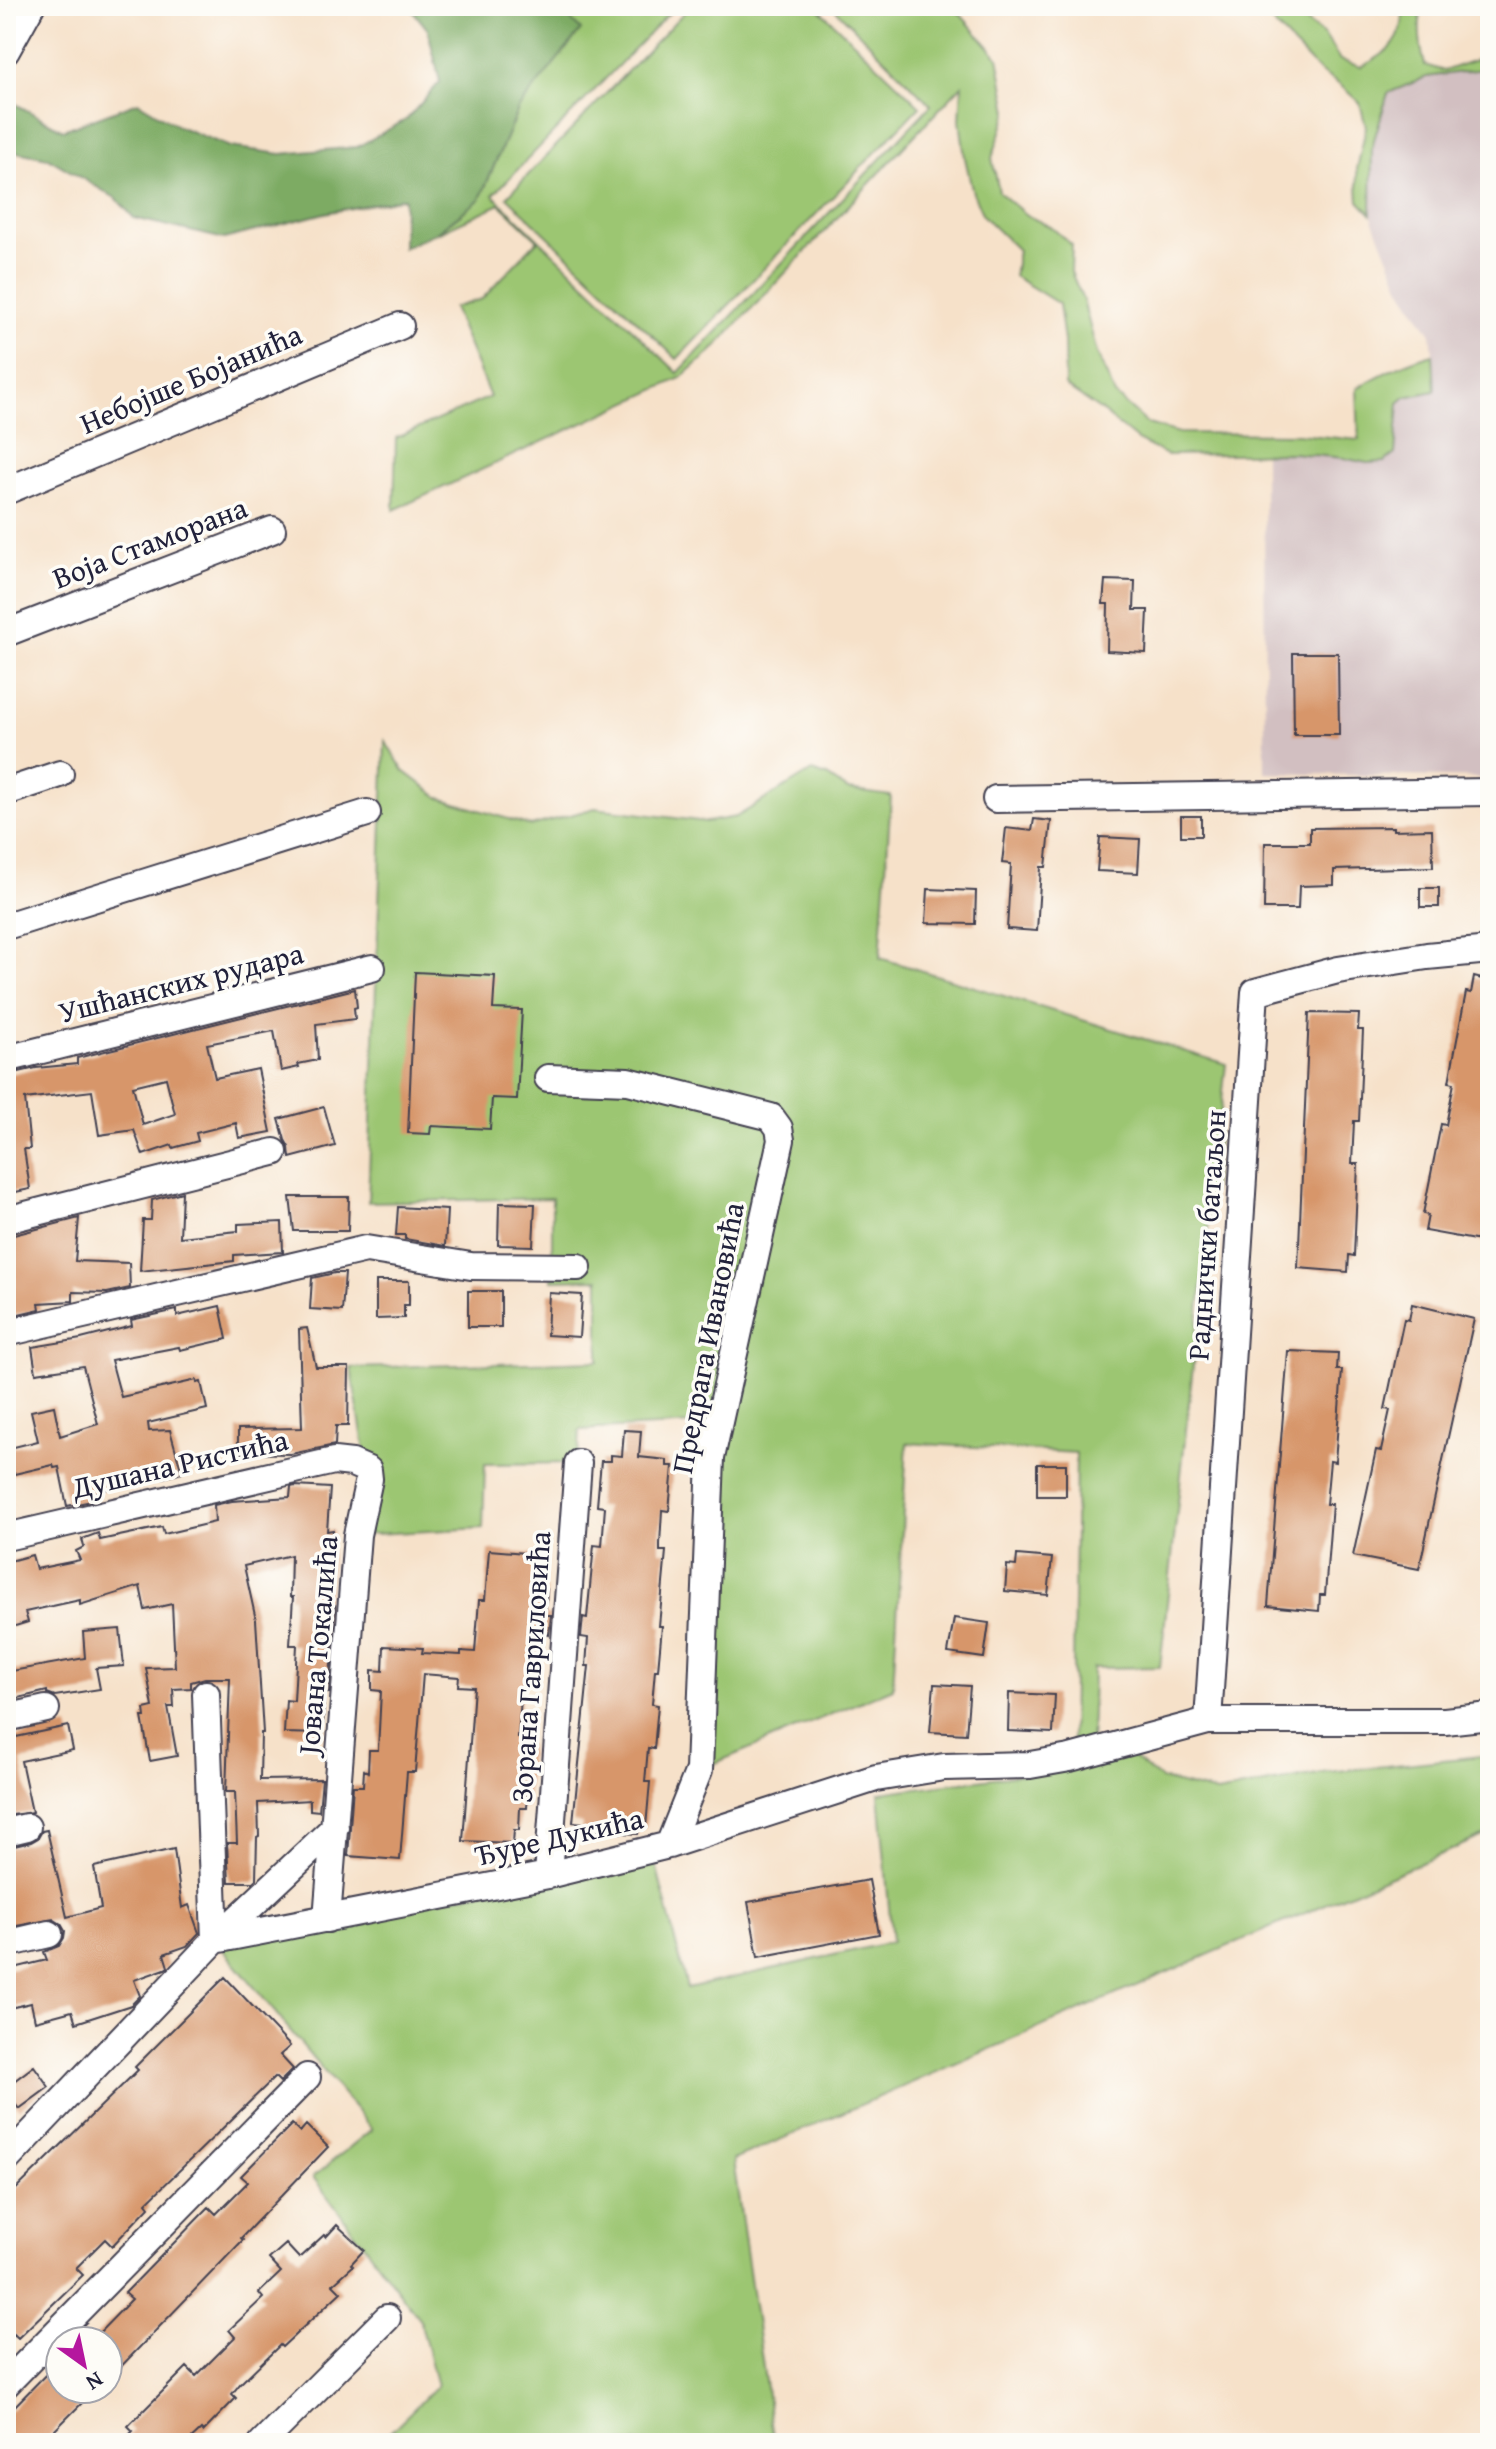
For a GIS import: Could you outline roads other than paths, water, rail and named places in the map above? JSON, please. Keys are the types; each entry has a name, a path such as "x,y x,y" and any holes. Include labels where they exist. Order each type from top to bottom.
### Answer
{"street":[{"path":"6,51 31,6"},
{"name":"Небојше Бојанића","path":"6,491 400,326"},
{"name":"Воја Стаморана","path":"6,633 272,530"},
{"path":"6,792 60,774"},
{"path":"996,799 1490,792"},
{"path":"6,926 367,813"},
{"name":"Раднички батаљон","path":"1208,1721 1255,992 1338,970 1490,950"},
{"name":"Ушћанских рудара","path":"6,1059 372,968"},
{"name":"Предрага Ивановића","path":"548,1078 628,1081 771,1117 779,1128 781,1140 711,1458 699,1770 669,1845"},
{"path":"6,1220 274,1152"},
{"path":"6,1333 366,1249 471,1266 578,1267"},
{"name":"Душана Ристића","path":"6,1537 334,1461 352,1463 368,1470"},
{"name":"Зорана Гавриловића","path":"548,1875 578,1463"},
{"name":"Јована Токалића","path":"327,1919 357,1535 369,1479 368,1470"},
{"path":"206,1694 215,1940"},
{"path":"6,1718 46,1709"},
{"name":"Ђуре Дукића","path":"215,1940 548,1875 669,1845 876,1778 944,1767 1030,1765 1070,1758 1208,1721 1445,1721 1490,1716"},
{"path":"6,2160 215,1940 335,1827"},
{"path":"6,1944 49,1934"},
{"path":"6,2384 307,2077"},
{"path":"262,2443 387,2318"}]}
